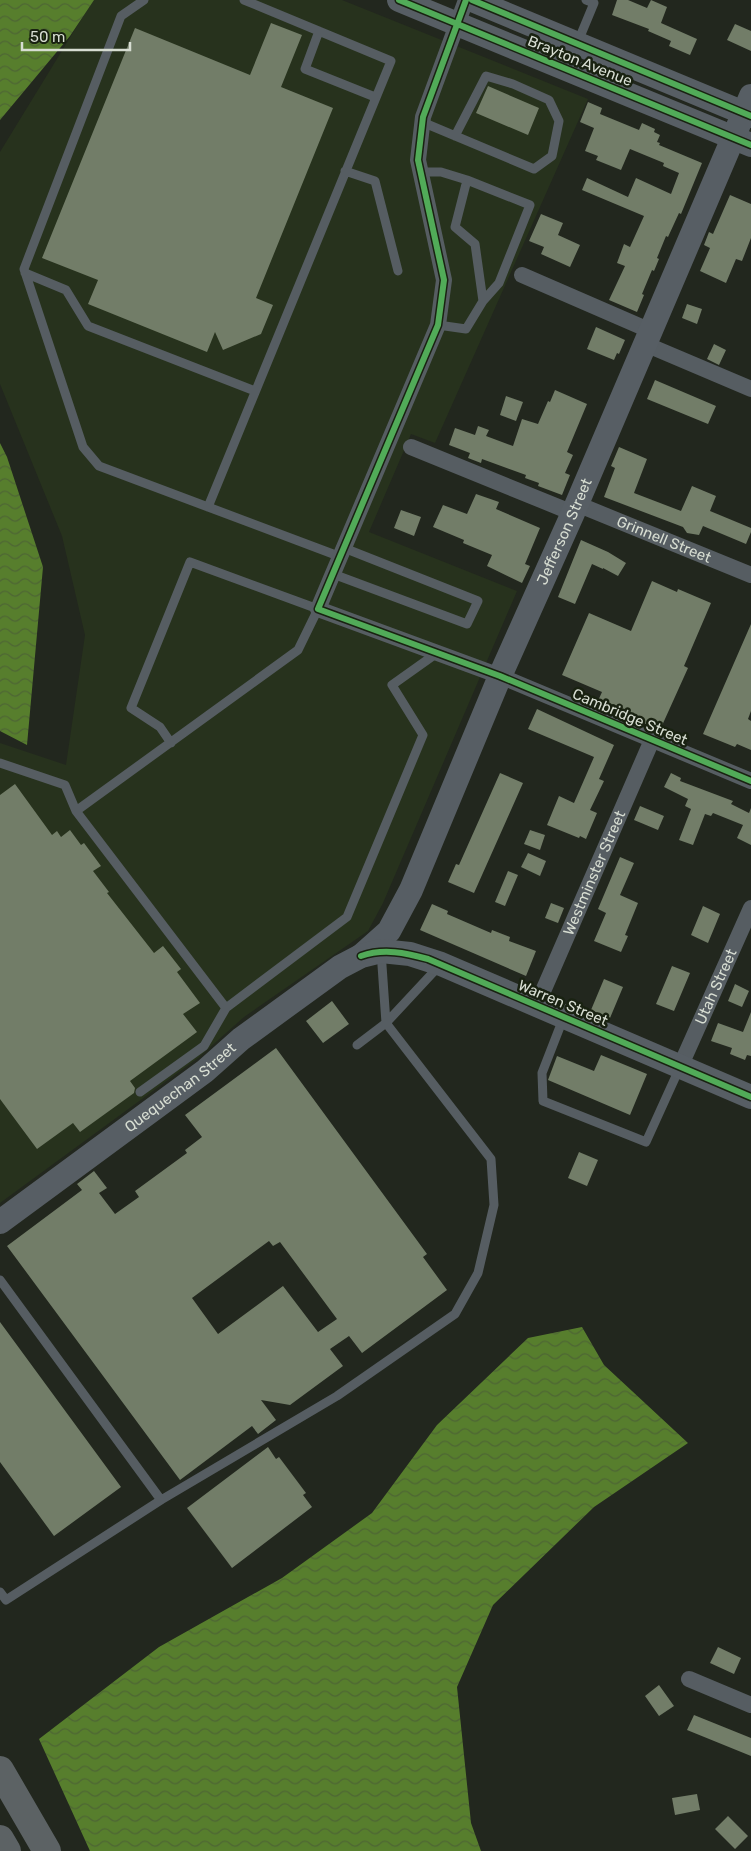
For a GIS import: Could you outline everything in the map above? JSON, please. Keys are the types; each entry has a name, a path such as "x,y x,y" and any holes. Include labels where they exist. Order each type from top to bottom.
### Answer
{"highway":[{"path":"0,1770 47,1851"},
{"path":"0,1839 7,1851"}],"main road":[{"name":"Brayton Avenue","path":"400,0 742,141"},
{"name":"Brayton Avenue","path":"472,0 577,44 749,108"},
{"name":"Jefferson Street","path":"371,954 389,931 406,901 500,676 575,509 648,338 742,141 749,108"},
{"name":"Warren Street","path":"371,954 410,954 440,964 751,1097"},
{"name":"Quequechan Street","path":"5,1215 205,1071 249,1034 340,967 371,954"}],"street":[{"path":"318,609 438,325 444,280 418,160 422,122 466,0"},
{"path":"522,275 751,389"},
{"name":"Grinnell Street","path":"411,448 751,574"},
{"name":"Cambridge Street","path":"318,609 500,676 751,781"},
{"name":"Westminster Street","path":"537,1006 652,740"},
{"name":"Utah Street","path":"680,1067 751,908"},
{"path":"689,1679 751,1705"}],"lane":[{"path":"144,0 121,16 27,260 24,269 25,273 83,448 99,466 208,507 342,552 478,601 467,624 333,574"},
{"path":"208,507 390,61 244,0"},
{"path":"577,44 594,3 586,0"},
{"path":"319,31 305,69 374,97"},
{"path":"422,122 455,136 534,169 552,156 559,121 549,100 513,84 486,76 455,136"},
{"path":"345,171 375,181 398,271"},
{"path":"420,172 441,172 530,206 499,283 483,301 466,329 438,325"},
{"path":"466,180 455,226 475,244 483,301"},
{"path":"25,273 66,290 88,326 256,391"},
{"path":"76,811 171,743 298,650 318,609 190,562 131,708 160,727 171,743"},
{"path":"140,1092 204,1046 226,1008 347,917 423,734 392,685 437,653"},
{"path":"0,764 65,785 76,811 226,1008"},
{"path":"0,1592 6,1600 161,1500 337,1396 455,1314 478,1273 494,1205 491,1159 386,1024 371,954"},
{"path":"357,1045 386,1024 440,964"},
{"path":"564,1017 542,1073 543,1101 646,1142 680,1067"},
{"path":"0,1280 161,1500"}],"shaded area":[{"path":"93,0 342,0 588,99 435,443 411,434 369,532 517,591 383,903 368,931 244,1017 198,1058 0,1203 0,743 66,765 85,635 62,536 0,384 0,152"}],"water":[{"path":"0,0 94,0 70,36 0,120"},
{"path":"0,443 7,457 43,567 27,745 0,731"},
{"path":"582,1327 604,1365 688,1443 594,1507 493,1605 457,1687 471,1823 481,1851 90,1851 39,1739 159,1647 282,1578 372,1513 437,1425 528,1338"}],"building":[{"path":"617,0 628,0 647,8 651,0 667,7 661,23 697,39 690,55 669,46 671,41 648,31 649,29 612,15"},
{"path":"271,23 302,35 281,87 333,108 256,298 273,305 261,334 223,350 215,332 207,352 88,304 98,280 42,258 135,28 250,75"},
{"path":"735,24 751,31 751,51 727,40"},
{"path":"488,86 539,108 528,135 476,113"},
{"path":"588,102 602,108 600,114 639,130 642,123 655,129 654,132 660,135 657,142 660,143 659,145 702,163 681,214 679,213 668,237 666,236 657,258 659,259 642,294 644,295 637,312 609,300 625,266 617,263 624,244 630,247 644,216 582,190 587,178 628,197 636,178 671,194 679,173 663,166 664,163 630,149 621,170 596,160 598,156 585,151 594,128 580,122"},
{"path":"730,195 751,204 751,238 742,261 736,259 726,283 700,271 710,248 704,245 709,232 713,234"},
{"path":"541,214 563,223 558,235 580,245 570,267 541,254 544,247 529,241"},
{"path":"687,304 702,309 697,324 682,318"},
{"path":"596,327 625,340 614,360 587,349"},
{"path":"714,344 726,350 719,365 707,359"},
{"path":"655,380 716,406 708,424 647,399"},
{"path":"555,390 587,404 567,452 573,455 565,473 570,475 562,495 538,486 539,483 525,478 526,475 482,459 481,463 468,458 470,453 449,445 455,428 475,435 478,426 489,430 486,436 513,446 522,419 538,424"},
{"path":"506,396 523,402 516,421 500,415"},
{"path":"619,447 647,459 634,493 681,511 692,486 716,496 710,511 751,528 746,544 703,526 699,535 687,533 683,527 604,497 615,468 611,466"},
{"path":"476,494 499,502 496,509 540,528 525,564 530,566 522,583 487,566 492,555 463,543 464,540 433,527 443,505 467,514"},
{"path":"401,510 421,517 414,536 394,528"},
{"path":"581,540 608,552 626,563 618,576 592,564 575,604 558,597"},
{"path":"652,581 677,592 678,589 711,603 684,666 688,668 660,730 597,703 602,692 562,675 589,613 631,631"},
{"path":"751,624 751,711 748,719 751,721 751,750 737,744 735,747 703,734"},
{"path":"537,709 614,745 599,779 604,781 590,810 597,813 586,839 547,825 559,796 574,803 594,757 528,729"},
{"path":"500,773 523,783 474,893 448,882 456,864 459,865"},
{"path":"671,773 681,778 680,781 733,801 731,804 749,813 751,808 751,845 737,838 743,825 713,813 711,816 705,814 693,845 679,840 691,809 685,806 688,799 664,787"},
{"path":"15,784 52,835 57,831 61,837 70,830 81,845 84,843 101,866 93,871 109,892 107,893 154,953 163,946 181,969 177,972 200,1003 183,1014 197,1032 130,1081 135,1088 134,1093 80,1132 73,1123 37,1149 0,1099 0,795"},
{"path":"640,806 664,816 658,830 634,820"},
{"path":"530,830 545,835 540,850 524,844"},
{"path":"528,853 546,861 540,876 521,867"},
{"path":"620,857 634,863 620,895 638,903 625,935 628,936 621,952 594,941 606,913 598,909"},
{"path":"508,871 518,875 505,906 495,902"},
{"path":"551,903 564,908 558,923 545,918"},
{"path":"432,904 448,911 447,914 491,933 492,930 510,937 509,941 536,951 526,976 420,930"},
{"path":"703,906 720,914 708,943 691,935"},
{"path":"672,966 690,973 674,1011 656,1004"},
{"path":"604,979 623,987 610,1018 591,1010"},
{"path":"735,984 749,991 742,1007 728,1001"},
{"path":"332,1001 349,1024 323,1043 306,1021"},
{"path":"751,1012 751,1056 747,1055 745,1060 730,1054 732,1048 711,1041 718,1023 743,1032"},
{"path":"276,1048 427,1254 423,1257 447,1290 362,1353 349,1336 330,1349 343,1366 290,1405 261,1400 276,1420 258,1434 252,1426 180,1480 7,1246 82,1190 77,1184 94,1171 107,1188 99,1193 115,1214 139,1197 135,1191 187,1153 185,1150 202,1137 185,1115","holes":["269,1241 273,1246 280,1242 337,1319 318,1332 283,1286 218,1334 192,1298"]},
{"path":"601,1055 647,1074 630,1115 548,1080 557,1056 594,1071"},
{"path":"579,1152 598,1160 587,1186 568,1178"},
{"path":"0,1322 121,1487 54,1536 0,1462"},
{"path":"268,1447 276,1459 279,1457 306,1493 303,1495 312,1507 232,1568 187,1508"},
{"path":"718,1647 741,1658 734,1674 710,1663"},
{"path":"659,1685 674,1706 659,1716 645,1696"},
{"path":"694,1715 751,1738 751,1756 687,1730"},
{"path":"697,1794 700,1810 675,1815 672,1798"},
{"path":"728,1816 748,1836 735,1849 715,1829"}],"cycle path":[{"path":"399,0 751,145"},
{"path":"466,0 423,117 418,160 444,280 438,325 318,609 500,676 751,781"},
{"path":"472,0 751,116"},
{"path":"361,956 387,952 403,953 428,959 751,1097"}]}
